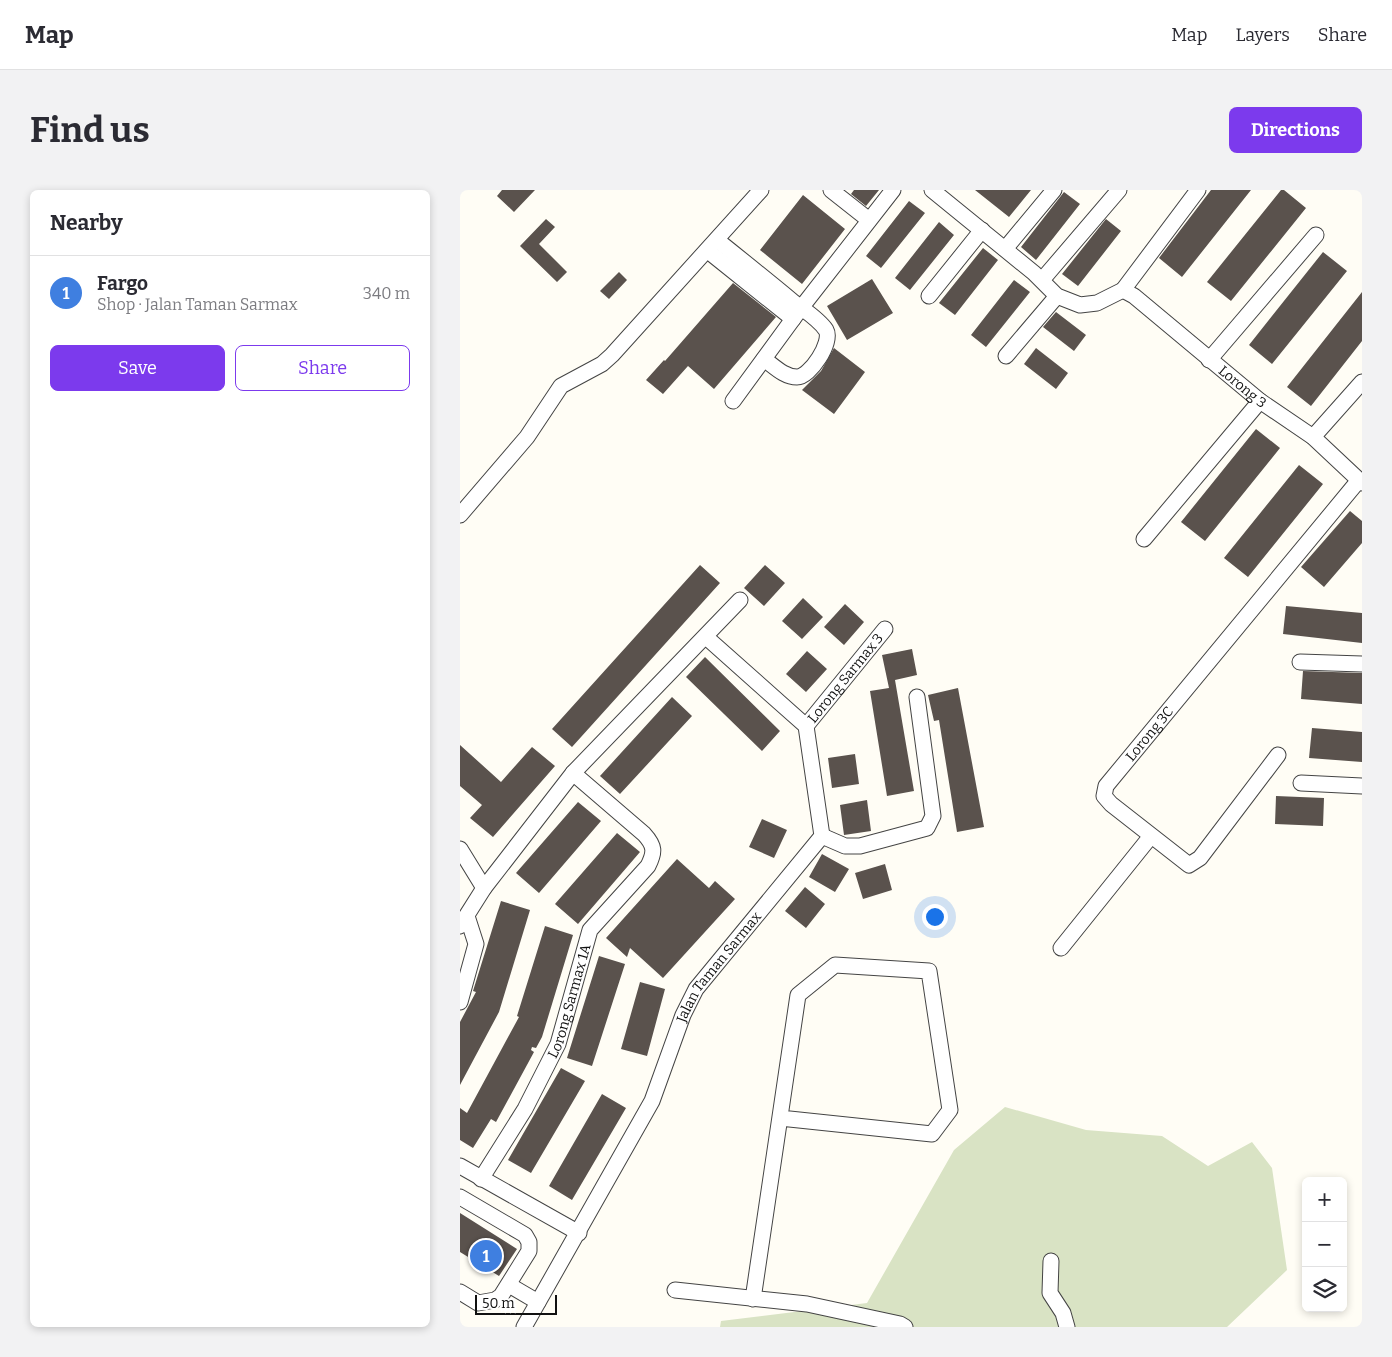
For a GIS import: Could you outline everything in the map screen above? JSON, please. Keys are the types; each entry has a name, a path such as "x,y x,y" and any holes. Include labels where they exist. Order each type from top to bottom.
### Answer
{"street":[{"path":"460,515 527,437 561,386 602,364 612,355 761,190"},
{"path":"733,401 797,313 893,190"},
{"path":"1005,248 1054,190"},
{"path":"1042,280 1119,190"},
{"path":"939,192 1042,280 1057,296 1080,305 1097,303 1123,290 1198,190"},
{"path":"837,192 869,220"},
{"path":"929,296 982,230"},
{"path":"1209,360 1316,235"},
{"path":"713,245 797,313 824,328 828,334 827,344 809,371 800,377 789,376 764,359"},
{"name":"Lorong 3","path":"1123,290 1134,296 1260,401 1313,437 1361,481"},
{"path":"1006,356 1057,296"},
{"path":"1313,437 1362,382"},
{"path":"1144,539 1260,401"},
{"name":"Lorong 3C","path":"1278,755 1200,858 1192,864 1186,864 1111,804 1104,796 1106,786 1361,481"},
{"path":"460,1002 476,944 463,921 484,888 573,774 740,600"},
{"name":"Lorong Sarmax 3","path":"806,726 885,629"},
{"path":"706,637 806,726 822,836 845,846 860,846 927,828 933,816 917,697"},
{"path":"1300,662 1362,664"},
{"name":"Lorong Sarmax 1A","path":"478,1177 525,1109 558,1044 590,930 648,866 654,854 653,845 644,834 573,774"},
{"path":"1301,783 1362,786"},
{"name":"Jalan Taman Sarmax","path":"524,1327 579,1233 610,1173 652,1100 683,1015 696,989 822,836"},
{"path":"1061,948 1151,836"},
{"path":"460,850 484,888"},
{"path":"753,1298 798,995 835,966 929,971 950,1110 932,1134 780,1118"},
{"path":"460,1166 579,1233"},
{"path":"460,1292 478,1303 486,1303 501,1296 529,1251 529,1242 525,1235 461,1199 478,1177"},
{"path":"1051,1261 1050,1293 1063,1313 1067,1327"},
{"path":"509,1285 538,1302"},
{"path":"675,1290 807,1304 900,1324 905,1327"}],"green space":[{"path":"1005,1107 1086,1130 1162,1136 1208,1166 1252,1142 1272,1168 1287,1270 1227,1327 720,1327 721,1321 867,1303 954,1150"}],"building":[{"path":"502,190 535,190 514,212 497,196"},
{"path":"854,190 879,190 866,206 851,194"},
{"path":"975,190 1031,190 1009,217"},
{"path":"1211,190 1251,190 1182,277 1159,258"},
{"path":"1281,190 1284,190 1306,208 1231,301 1207,282"},
{"path":"1064,192 1080,204 1036,260 1021,247"},
{"path":"803,195 845,229 802,284 760,250"},
{"path":"909,201 925,213 881,268 866,256"},
{"path":"546,219 555,227 539,244 567,272 557,282 520,246"},
{"path":"1106,219 1121,231 1078,286 1062,274"},
{"path":"939,222 954,235 910,290 895,278"},
{"path":"983,248 998,260 955,315 939,303"},
{"path":"1323,252 1347,271 1272,364 1249,345"},
{"path":"619,272 627,280 609,299 600,291"},
{"path":"872,279 893,313 847,340 827,306"},
{"path":"1014,280 1030,292 986,347 971,335"},
{"path":"733,283 776,317 714,389 688,366 663,394 646,380"},
{"path":"1362,292 1362,341 1311,406 1287,387"},
{"path":"1056,312 1086,335 1074,351 1043,327"},
{"path":"834,348 865,372 834,414 802,390 821,371"},
{"path":"1036,348 1068,373 1056,389 1024,364"},
{"path":"1256,429 1280,448 1205,541 1181,522"},
{"path":"1299,465 1323,484 1248,577 1224,558"},
{"path":"1350,511 1362,521 1362,543 1324,587 1301,567"},
{"path":"700,565 720,583 572,747 552,729"},
{"path":"765,565 785,583 764,606 744,588"},
{"path":"803,598 823,617 802,639 782,621"},
{"path":"845,604 864,622 844,645 824,627"},
{"path":"1286,606 1362,613 1362,643 1283,634"},
{"path":"912,649 917,675 895,680 914,791 887,796 870,691 889,688 882,655"},
{"path":"807,651 827,669 806,692 786,674"},
{"path":"705,657 780,731 762,751 686,677"},
{"path":"1303,671 1362,673 1362,704 1301,699"},
{"path":"958,688 984,827 957,832 939,720 934,721 928,695"},
{"path":"672,697 692,716 620,794 600,776"},
{"path":"1312,728 1362,732 1362,762 1309,758"},
{"path":"460,745 501,782 532,747 555,766 493,837 470,818 482,805 460,786"},
{"path":"855,754 859,784 832,788 828,758"},
{"path":"1276,796 1324,798 1323,826 1275,824"},
{"path":"867,800 871,831 844,835 840,805"},
{"path":"578,802 601,821 539,893 516,873"},
{"path":"762,819 787,830 774,858 749,847"},
{"path":"617,833 640,852 578,924 555,904"},
{"path":"822,854 849,869 835,892 809,877"},
{"path":"677,859 709,888 715,881 735,899 663,978 630,948 627,957 606,938"},
{"path":"885,864 892,890 863,899 855,873"},
{"path":"805,887 825,904 806,928 785,911"},
{"path":"501,901 530,910 499,1012 460,1085 460,1022 476,992 473,991"},
{"path":"545,926 573,935 542,1037 536,1048 532,1047 531,1050 534,1052 496,1122 491,1119 473,1148 460,1140 460,1108 467,1113 519,1017 517,1016"},
{"path":"599,956 625,964 592,1066 567,1058"},
{"path":"640,982 665,989 647,1056 621,1049"},
{"path":"561,1068 585,1081 531,1173 508,1160"},
{"path":"602,1094 626,1108 572,1200 549,1186"},
{"path":"460,1213 517,1249 499,1276 460,1252"}],"place":[{"name":"Fargo","path":"486,1256"}]}
